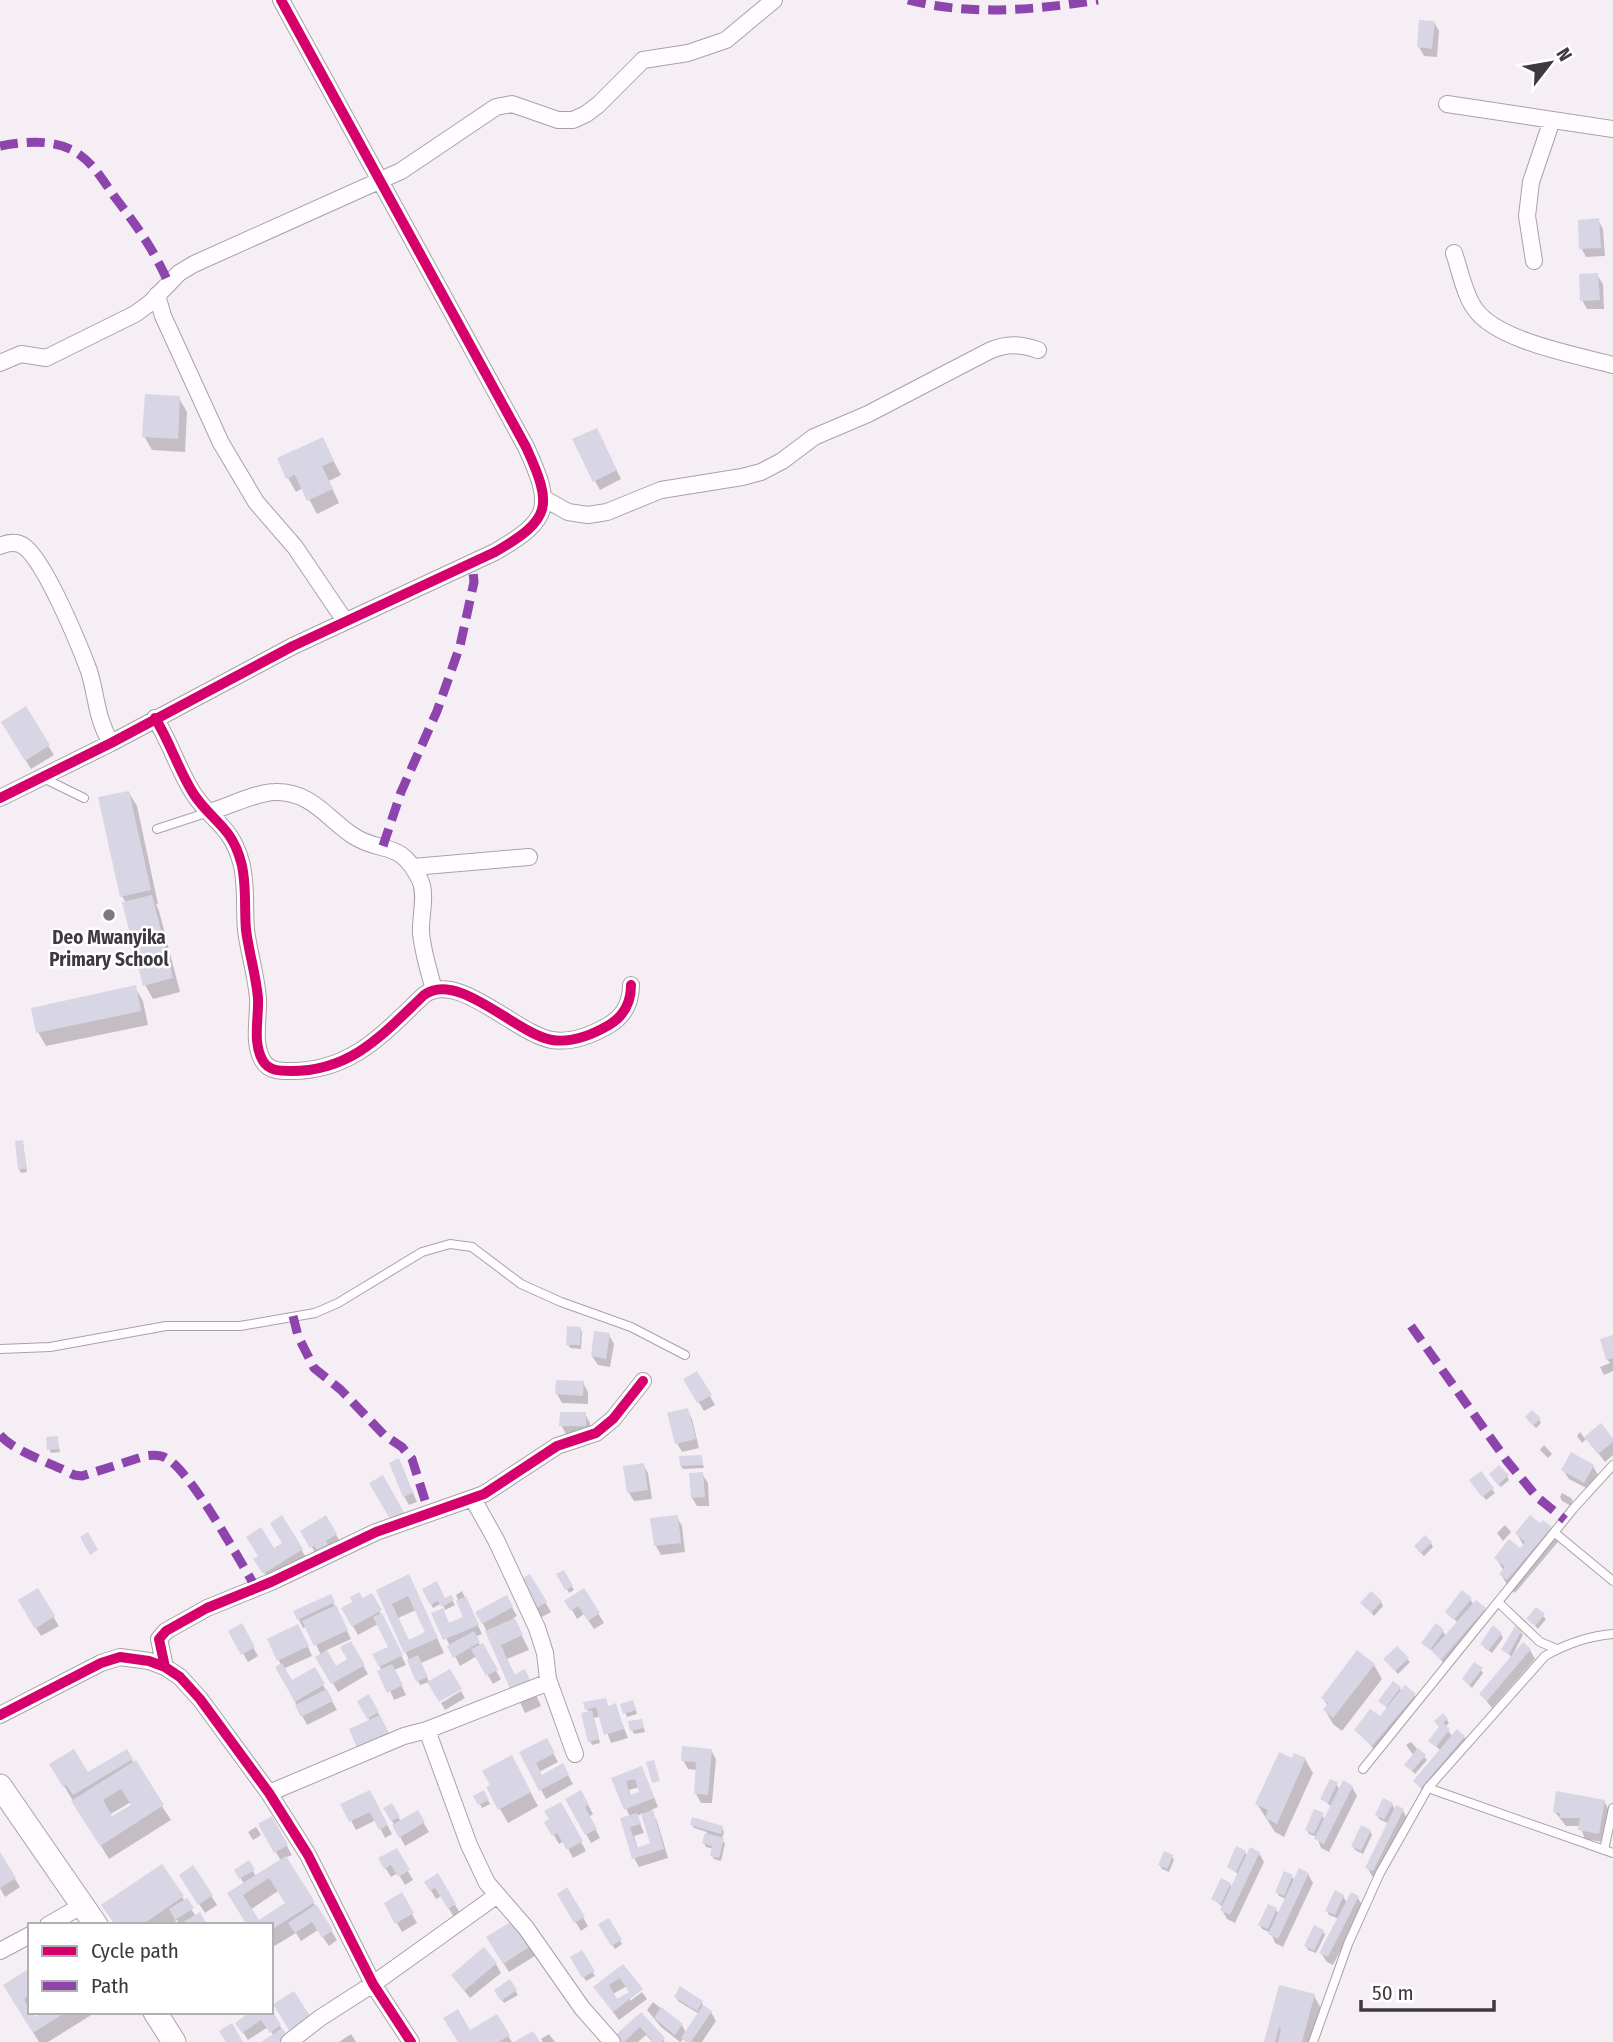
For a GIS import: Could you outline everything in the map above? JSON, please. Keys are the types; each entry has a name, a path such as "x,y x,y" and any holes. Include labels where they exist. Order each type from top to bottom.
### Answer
{"street":[{"path":"0,798 345,621 495,552 521,537 535,525 541,515 545,499 539,475 526,447 281,0"},
{"path":"0,363 21,355 46,358 135,314 179,273 194,264 401,171 496,107 512,104 558,120 573,120 586,114 643,60 688,54 726,40 774,0"},
{"path":"1447,104 1613,129"},
{"path":"1534,261 1527,216 1531,182 1552,120"},
{"path":"1454,253 1473,307 1482,317 1498,328 1535,344 1613,365"},
{"path":"157,295 168,327 221,443 256,502 295,547 345,621"},
{"path":"545,499 569,512 589,515 607,512 661,490 761,472 782,461 814,437 868,414 989,351 1003,345 1020,344 1038,350"},
{"path":"0,546 9,542 24,546 44,573 86,663 102,729 111,743"},
{"path":"155,718 193,793 230,834 242,865 246,932 258,998 257,1045 266,1065 274,1070 294,1071 339,1064 358,1052 424,995 434,990 459,991 514,1024 552,1040 564,1040 588,1036 615,1021 628,1004 631,985"},
{"path":"209,812 265,793 294,794 314,803 353,836 393,849 413,867 422,883 422,940 434,990"},
{"path":"413,867 529,857"},
{"path":"165,1667 159,1642 161,1635 207,1608 271,1582 401,1521 473,1499 557,1446 596,1433 613,1419 643,1381"},
{"path":"473,1499 496,1540 543,1645 549,1682 575,1754"},
{"path":"0,1715 111,1659 133,1658 165,1667 180,1677 200,1699 269,1793 308,1855 373,1984 411,2042"},
{"path":"269,1793 404,1736 427,1731 549,1682"},
{"path":"427,1731 483,1876 496,1896 526,1928 582,2008 612,2042"},
{"path":"0,1786 95,1923"},
{"path":"289,2042 496,1896"},
{"path":"52,1923 83,1905"},
{"path":"0,1951 28,1936"},
{"path":"156,2014 174,2042"}],"lane":[{"path":"43,778 84,798"},
{"path":"157,829 209,812"},
{"path":"0,1349 50,1347 166,1326 240,1326 315,1313 338,1303 422,1252 450,1244 472,1247 521,1284 561,1302 631,1327 685,1355"},
{"path":"1363,1769 1573,1509 1613,1465"},
{"path":"1555,1533 1613,1581"},
{"path":"1499,1602 1540,1642 1557,1649"},
{"path":"1313,2042 1348,1944 1380,1873 1428,1787 1545,1656 1598,1635 1613,1634"},
{"path":"1428,1787 1609,1851 1613,1808"}],"building":[{"path":"1419,20 1435,21 1432,49 1417,47"},
{"path":"1599,218 1601,248 1579,249 1578,220"},
{"path":"1598,273 1600,300 1580,301 1579,274"},
{"path":"145,394 180,396 178,439 142,437"},
{"path":"597,428 617,470 593,482 572,439"},
{"path":"323,437 334,461 322,466 333,489 307,501 295,475 286,479 277,458"},
{"path":"26,706 50,745 25,761 1,722"},
{"path":"129,791 151,890 120,897 98,797"},
{"path":"152,895 173,978 143,986 122,902"},
{"path":"136,985 141,1011 36,1033 31,1008"},
{"path":"23,1140 26,1169 18,1169 15,1141"},
{"path":"567,1326 581,1327 580,1345 566,1345"},
{"path":"594,1331 610,1333 606,1359 591,1356"},
{"path":"1613,1335 1613,1358 1606,1360 1600,1339"},
{"path":"697,1371 712,1395 697,1403 683,1379"},
{"path":"556,1380 584,1381 583,1396 555,1394"},
{"path":"688,1408 696,1439 675,1444 667,1413"},
{"path":"1532,1410 1541,1418 1533,1426 1525,1417"},
{"path":"560,1412 586,1412 586,1426 559,1426"},
{"path":"1601,1423 1613,1438 1613,1442 1598,1454 1584,1437"},
{"path":"58,1436 59,1449 47,1450 46,1437"},
{"path":"1571,1452 1594,1465 1584,1483 1561,1470"},
{"path":"702,1455 703,1465 680,1466 679,1456"},
{"path":"399,1458 413,1493 403,1497 389,1463"},
{"path":"644,1463 648,1490 627,1493 623,1466"},
{"path":"1499,1465 1509,1475 1498,1485 1489,1474"},
{"path":"1481,1471 1494,1488 1482,1497 1469,1480"},
{"path":"703,1472 705,1497 691,1498 689,1473"},
{"path":"383,1475 406,1516 393,1524 369,1483"},
{"path":"282,1515 303,1549 263,1574 253,1559 258,1556 246,1537 261,1527 274,1548 282,1543 270,1523"},
{"path":"326,1515 337,1534 326,1541 328,1544 317,1550 314,1546 310,1548 300,1531"},
{"path":"678,1515 681,1543 654,1546 650,1518"},
{"path":"1530,1515 1540,1523 1543,1520 1552,1527 1507,1580 1499,1574 1505,1567 1494,1558 1509,1539 1520,1548 1525,1542 1515,1533"},
{"path":"88,1532 98,1550 90,1555 80,1537"},
{"path":"1425,1535 1432,1542 1421,1553 1414,1546"},
{"path":"564,1570 573,1586 565,1590 556,1574"},
{"path":"409,1574 438,1638 404,1653 376,1590","holes":["408,1596 425,1632 409,1640 392,1604"]},
{"path":"530,1574 547,1602 534,1610 516,1582"},
{"path":"437,1581 445,1598 451,1595 454,1600 442,1607 438,1601 430,1605 422,1589"},
{"path":"38,1588 55,1616 35,1629 18,1600"},
{"path":"584,1588 600,1613 588,1621 578,1606 571,1611 564,1601"},
{"path":"1462,1590 1472,1598 1454,1620 1445,1612"},
{"path":"1371,1591 1382,1601 1371,1613 1360,1603"},
{"path":"359,1592 363,1598 372,1593 382,1610 352,1627 341,1608 352,1602 350,1597"},
{"path":"331,1594 335,1602 297,1620 293,1611"},
{"path":"507,1595 513,1607 482,1624 475,1612"},
{"path":"466,1596 479,1625 443,1640 431,1613 443,1608 449,1623 463,1617 456,1601"},
{"path":"1476,1600 1486,1608 1441,1660 1431,1651"},
{"path":"336,1605 348,1630 314,1646 302,1621"},
{"path":"1536,1607 1545,1614 1535,1626 1526,1619"},
{"path":"382,1613 403,1655 379,1667 372,1654 388,1647 373,1617"},
{"path":"515,1618 523,1635 501,1645 514,1675 525,1669 535,1691 515,1700 485,1631"},
{"path":"242,1623 255,1647 241,1655 228,1631"},
{"path":"1436,1623 1444,1630 1430,1650 1421,1643"},
{"path":"298,1624 309,1646 277,1661 267,1639"},
{"path":"1493,1625 1502,1633 1489,1650 1480,1644"},
{"path":"1515,1626 1522,1630 1509,1654 1501,1650"},
{"path":"474,1631 480,1642 453,1658 447,1646"},
{"path":"351,1641 365,1665 331,1684 315,1657 327,1650 336,1666 347,1659 340,1647"},
{"path":"1523,1642 1531,1649 1487,1701 1479,1694"},
{"path":"483,1643 498,1670 486,1676 471,1649"},
{"path":"1397,1646 1409,1658 1395,1671 1383,1659"},
{"path":"1357,1650 1375,1664 1333,1718 1323,1710 1328,1703 1321,1698"},
{"path":"418,1655 428,1677 416,1682 407,1660"},
{"path":"1474,1662 1483,1668 1470,1685 1462,1679"},
{"path":"282,1663 292,1680 315,1667 325,1684 295,1702 275,1667"},
{"path":"392,1664 403,1685 387,1693 377,1671"},
{"path":"450,1669 462,1689 439,1702 427,1682"},
{"path":"1393,1681 1401,1687 1386,1707 1378,1701"},
{"path":"1405,1685 1416,1694 1372,1746 1354,1730 1370,1709 1380,1716"},
{"path":"327,1689 333,1701 301,1717 295,1705"},
{"path":"369,1694 379,1712 367,1719 357,1701"},
{"path":"606,1698 608,1706 616,1703 624,1729 604,1735 596,1707 585,1710 583,1702"},
{"path":"633,1700 636,1710 623,1714 620,1704"},
{"path":"592,1710 599,1739 588,1742 581,1713"},
{"path":"1443,1713 1448,1719 1443,1723 1450,1729 1436,1747 1428,1741 1439,1727 1434,1721"},
{"path":"380,1715 390,1735 358,1750 349,1729"},
{"path":"642,1719 644,1728 630,1731 628,1721"},
{"path":"1457,1729 1465,1736 1421,1788 1413,1781"},
{"path":"547,1738 555,1753 536,1763 542,1775 563,1763 569,1775 539,1791 519,1752"},
{"path":"682,1746 712,1749 708,1795 694,1794 696,1762 681,1761"},
{"path":"1418,1748 1426,1755 1412,1771 1404,1765"},
{"path":"74,1749 88,1772 127,1749 133,1759 73,1795 66,1785 63,1787 49,1764"},
{"path":"1279,1752 1292,1758 1294,1753 1306,1758 1277,1824 1265,1818 1268,1810 1255,1804"},
{"path":"512,1755 531,1792 498,1810 486,1787 490,1785 482,1771"},
{"path":"136,1760 164,1805 100,1846 71,1801","holes":["121,1789 131,1805 112,1816 103,1800"]},
{"path":"654,1760 660,1781 652,1783 646,1762"},
{"path":"642,1766 654,1798 624,1810 611,1778","holes":["635,1779 639,1792 630,1795 626,1781"]},
{"path":"1330,1779 1338,1782 1328,1803 1320,1799"},
{"path":"1343,1780 1353,1786 1324,1844 1314,1839"},
{"path":"370,1790 388,1825 379,1830 370,1812 349,1822 340,1804"},
{"path":"484,1790 489,1800 478,1805 473,1796"},
{"path":"581,1790 589,1805 585,1807 597,1829 585,1835 565,1799"},
{"path":"1556,1791 1605,1800 1599,1834 1578,1830 1580,1818 1559,1818 1560,1813 1553,1812"},
{"path":"1383,1798 1393,1803 1384,1820 1375,1815"},
{"path":"561,1802 583,1841 567,1850 557,1833 552,1836 544,1822 549,1819 544,1811"},
{"path":"392,1803 400,1817 391,1821 383,1808"},
{"path":"1396,1805 1404,1809 1373,1871 1365,1868"},
{"path":"1314,1809 1324,1813 1314,1834 1305,1830"},
{"path":"418,1810 425,1822 399,1838 392,1825"},
{"path":"653,1810 664,1849 632,1859 620,1818 637,1813 641,1824 630,1827 637,1848 650,1843 641,1814"},
{"path":"272,1816 288,1845 274,1853 258,1824"},
{"path":"692,1817 723,1826 721,1834 690,1825"},
{"path":"1361,1825 1371,1830 1361,1851 1351,1846"},
{"path":"705,1833 724,1838 719,1858 710,1856 712,1846 702,1843"},
{"path":"1236,1846 1246,1851 1236,1872 1227,1867"},
{"path":"1250,1847 1260,1852 1230,1915 1220,1910"},
{"path":"397,1848 410,1870 398,1877 391,1865 384,1869 378,1858"},
{"path":"1164,1851 1173,1855 1167,1869 1158,1865"},
{"path":"0,1852 16,1878 0,1888"},
{"path":"286,1856 315,1902 273,1929 273,1923 246,1923 227,1893","holes":["269,1878 285,1903 259,1920 243,1895"]},
{"path":"249,1860 255,1870 239,1879 234,1870"},
{"path":"162,1864 184,1896 145,1923 114,1923 101,1905"},
{"path":"193,1865 213,1895 198,1905 179,1875"},
{"path":"1299,1868 1309,1873 1278,1939 1268,1934"},
{"path":"1284,1871 1293,1875 1284,1896 1275,1892"},
{"path":"438,1873 456,1904 448,1909 435,1888 430,1891 424,1882"},
{"path":"1221,1878 1231,1883 1221,1904 1211,1899"},
{"path":"567,1887 585,1917 574,1923 557,1894"},
{"path":"1335,1890 1344,1895 1335,1915 1325,1911"},
{"path":"402,1892 414,1913 395,1924 384,1903"},
{"path":"1351,1892 1359,1896 1328,1957 1319,1953"},
{"path":"187,1898 194,1908 175,1920 169,1909"},
{"path":"316,1904 333,1930 322,1938 312,1922 295,1933 288,1923"},
{"path":"1268,1904 1277,1908 1268,1929 1258,1925"},
{"path":"200,1912 206,1923 181,1923"},
{"path":"517,1918 534,1944 503,1964 486,1937"},
{"path":"609,1918 622,1940 611,1946 598,1924"},
{"path":"1314,1925 1324,1930 1314,1951 1304,1946"},
{"path":"484,1947 497,1963 464,1991 451,1975"},
{"path":"582,1950 595,1971 582,1978 570,1957"},
{"path":"623,1964 643,1989 613,2012 593,1987","holes":["620,1978 629,1992 617,1999 609,1985"]},
{"path":"28,1969 28,1996 24,1999 28,2014 35,2017 39,2014 63,2014 33,2033 3,1985"},
{"path":"510,1979 517,1990 501,2001 494,1990"},
{"path":"1279,1985 1315,1994 1302,2042 1278,2042 1279,2027 1275,2042 1264,2042"},
{"path":"680,1986 703,2001 697,2011 674,1997"},
{"path":"294,1991 312,2019 290,2032 273,2004"},
{"path":"703,2005 712,2011 691,2042 687,2042 681,2038"},
{"path":"661,2007 683,2024 675,2035 654,2018"},
{"path":"458,2009 470,2030 497,2014 510,2035 499,2042 458,2042 443,2018"},
{"path":"273,2012 281,2025 270,2033 261,2020 242,2033 235,2023 247,2014"},
{"path":"641,2012 665,2038 661,2042 653,2042 640,2027 624,2042 609,2041"},
{"path":"232,2023 243,2042 226,2042 219,2031"},
{"path":"282,2028 290,2039 285,2042 261,2042"},
{"path":"533,2031 540,2042 514,2042"}],"marked path":[{"path":"908,0 979,10 1098,0"},
{"path":"0,146 53,144 70,149 84,158 138,228 169,284"},
{"path":"383,846 401,792 437,711 460,646 474,582 472,561"},
{"path":"293,1316 298,1336 314,1368 341,1390 384,1435 402,1447 412,1459 429,1513"},
{"path":"1411,1326 1507,1461 1537,1497 1565,1520"},
{"path":"0,1435 25,1452 74,1475 82,1476 145,1456 158,1455 166,1458 201,1497 256,1588"}],"cycle path":[{"path":"0,798 111,743 293,646 495,552 528,530 542,509 541,484 526,447 281,0"},
{"path":"155,718 193,793 226,831 241,862 245,887 246,930 258,998 258,1046 268,1067 291,1071 332,1065 365,1048 424,995 438,990 453,991 470,997 538,1035 559,1041 574,1039 596,1032 619,1017 628,1003 631,985"},
{"path":"165,1667 159,1639 166,1631 207,1608 271,1582 376,1532 484,1494 557,1446 596,1433 613,1419 643,1381"},
{"path":"0,1715 101,1663 120,1657 149,1661 180,1677 200,1699 269,1793 308,1855 373,1984 411,2042"}],"place":[{"name":"Deo Mwanyika Primary School","path":"109,915"}]}
